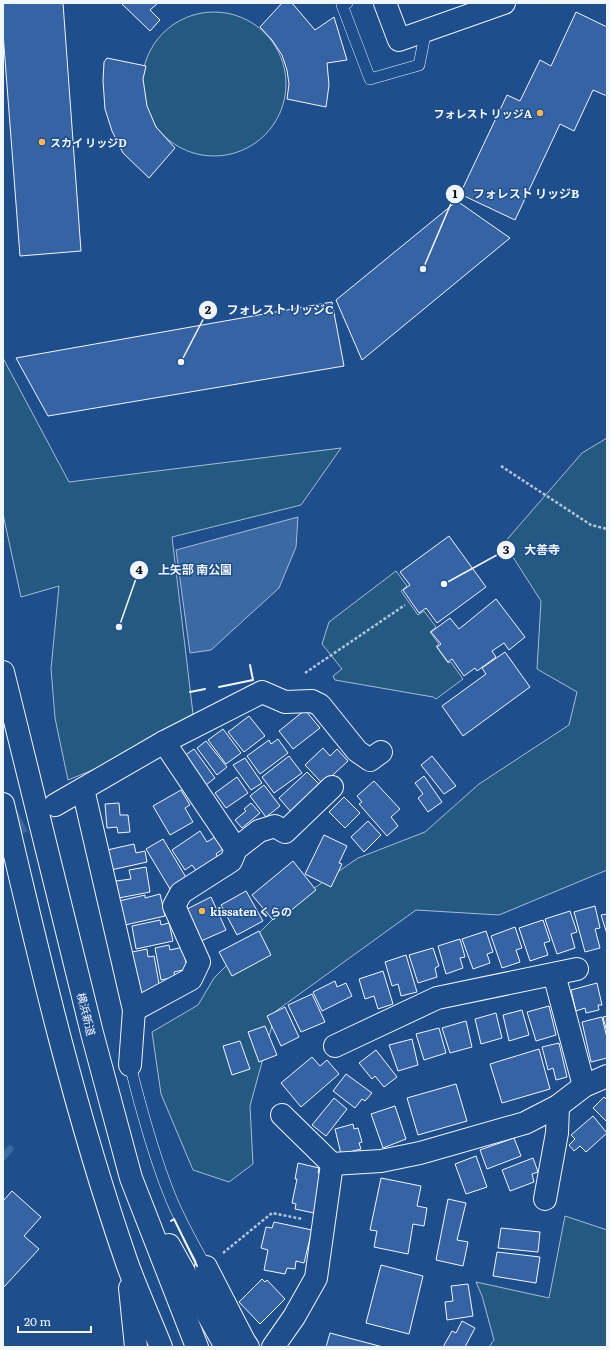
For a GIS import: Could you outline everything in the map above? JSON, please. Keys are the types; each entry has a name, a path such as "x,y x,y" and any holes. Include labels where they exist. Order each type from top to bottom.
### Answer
{"main road":[{"path":"385,3 399,40 504,3"},
{"name":"横浜新道","path":"3,672 92,1033 131,1178 197,1347"},
{"path":"55,805 164,742 262,692 285,702 312,701 320,705 357,751 370,760 381,752"},
{"path":"164,742 236,849"},
{"path":"134,1010 191,979 199,962 174,906 181,893 232,861 236,849 259,831 275,826 285,832 332,787"},
{"path":"83,789 134,1010 130,1065"},
{"path":"3,804 61,1046 107,1204 128,1265 161,1347"},
{"path":"335,1046 437,998 577,969"},
{"path":"554,974 584,1086"},
{"path":"282,1115 332,1164 381,1161 420,1153 525,1123 558,1106 584,1086 607,1076"},
{"path":"545,1200 557,1133 558,1106"},
{"path":"273,1347 294,1317 316,1278 332,1164"},
{"path":"131,1178 226,1347"},
{"path":"128,1265 136,1347"},
{"path":"206,1267 248,1347"}],"lane":[{"path":"347,3 342,5 370,79 419,65 426,30"},
{"path":"130,1065 143,1115 170,1196 179,1217 206,1267"}],"path":[{"path":"501,466 591,525 607,529"},
{"path":"305,673 405,605"},
{"path":"206,1267 272,1213 324,1224"}],"shaded area":[{"path":"207,12 221,12 248,20 260,28 270,38 281,56 285,70 285,98 281,112 270,130 260,140 242,151 221,156 207,156 180,148 168,140 158,130 147,112 142,91 142,77 150,50 158,38 168,28 186,17"},
{"path":"3,358 69,482 341,448 301,505 172,537 193,714 95,769 68,780 55,718 51,669 59,586 21,597 3,514"},
{"path":"607,438 607,870 499,915 416,910 276,1011 250,1106 253,1164 229,1182 193,1170 161,1094 152,1032 198,1005 214,978 281,911 358,858 425,832 479,784 569,725 577,692 537,669 541,601 504,543 582,453"},
{"path":"298,517 296,547 279,588 211,650 190,653 176,550"},
{"path":"396,571 407,586 401,591 418,615 424,611 436,627 430,632 439,644 436,646 448,663 451,662 463,679 436,699 433,697 335,680 333,676 342,669 322,644 329,622"},
{"path":"565,1216 607,1230 607,1347 489,1347 494,1340 482,1296 476,1282 549,1298"}],"building":[{"name":"スカイ リッジD","path":"3,3 63,3 81,251 20,256 3,33"},
{"path":"121,3 158,3 150,10 160,20 150,31"},
{"path":"282,3 292,3 315,30 334,17 347,60 327,63 329,85 326,107 287,99 289,84 287,70 282,55 272,40 260,27"},
{"name":"フォレスト リッジA","path":"576,12 607,27 607,96 593,90 574,131 560,124 515,220 460,194 507,95 520,101 540,60 551,66"},
{"path":"107,58 146,66 143,79 147,106 156,127 175,148 149,178 123,153 112,131 105,109 103,81 104,62"},
{"path":"457,201 510,238 362,360 336,300"},
{"path":"332,302 344,366 48,416 16,358"},
{"path":"449,536 486,587 437,623 426,608 419,613 403,590 410,585 400,572"},
{"path":"496,599 525,637 509,650 504,643 492,651 496,657 477,671 475,668 464,676 452,659 448,662 437,647 441,644 431,632 450,618 459,629"},
{"path":"505,652 530,687 463,736 442,706 486,674 482,668"},
{"path":"305,710 320,728 293,749 279,731"},
{"path":"249,716 265,736 244,752 228,732"},
{"path":"223,729 241,753 226,764 208,740"},
{"path":"278,739 288,753 260,774 247,756 269,740 271,744"},
{"path":"206,741 227,767 217,775 197,748"},
{"path":"323,748 330,756 337,749 348,761 323,784 305,765"},
{"path":"194,749 215,778 206,785 184,756"},
{"path":"289,756 302,773 274,793 262,777"},
{"path":"432,756 456,786 444,794 421,765"},
{"path":"245,758 262,783 251,790 233,765"},
{"path":"307,772 321,786 291,812 279,798"},
{"path":"424,776 442,802 428,812 418,798 423,794 415,783"},
{"path":"237,777 248,793 226,808 215,793"},
{"path":"374,781 400,809 391,817 398,826 387,836 359,804 362,802 357,796"},
{"path":"264,785 280,806 266,817 250,796"},
{"path":"181,790 190,805 185,808 193,822 170,835 153,806"},
{"path":"344,797 360,813 345,828 329,812"},
{"path":"119,803 120,815 128,815 130,832 118,833 117,827 107,828 105,804"},
{"path":"251,803 260,813 242,828 235,820 246,811 244,809"},
{"path":"368,821 381,835 364,852 351,837"},
{"path":"200,831 207,842 215,837 223,849 216,854 218,858 198,873 192,865 185,870 172,850"},
{"path":"324,835 347,846 339,863 342,864 331,887 305,874"},
{"path":"163,839 187,879 170,889 146,849"},
{"path":"134,844 136,853 145,851 147,862 111,870 107,850"},
{"path":"293,861 316,890 284,916 281,913 273,920 252,895"},
{"path":"146,867 150,892 119,898 116,881 131,879 129,870"},
{"path":"246,891 263,921 237,935 221,905"},
{"path":"160,894 165,916 125,925 119,901 145,895 145,898"},
{"path":"211,897 226,930 201,941 187,909"},
{"path":"595,906 600,928 595,929 600,948 585,952 574,912"},
{"path":"570,911 577,932 571,934 575,948 557,954 545,919"},
{"path":"607,914 607,934 601,915"},
{"path":"160,920 161,925 169,923 173,941 136,949 132,926"},
{"path":"543,920 550,941 544,943 548,955 530,961 519,928"},
{"path":"515,927 522,948 516,950 520,962 502,968 491,936"},
{"path":"259,931 271,955 232,976 219,952"},
{"path":"486,931 493,952 487,954 490,963 473,969 462,939"},
{"path":"460,939 465,957 460,958 463,968 446,974 438,946"},
{"path":"169,945 170,950 183,947 187,969 174,972 175,977 161,980 155,948"},
{"path":"433,948 439,966 435,968 437,977 418,983 409,955"},
{"path":"147,949 148,957 154,956 160,989 140,993 132,952"},
{"path":"406,955 417,992 401,996 398,984 392,986 385,962"},
{"path":"383,971 393,1004 378,1009 374,996 365,999 359,979"},
{"path":"335,981 337,987 346,983 352,996 322,1011 313,992"},
{"path":"597,983 602,1005 598,1005 599,1010 586,1013 585,1008 576,1011 571,990"},
{"path":"312,994 325,1022 301,1032 288,1005"},
{"path":"549,1006 556,1035 536,1041 527,1012"},
{"path":"285,1007 299,1037 281,1046 267,1016"},
{"path":"522,1010 529,1035 509,1041 503,1015"},
{"path":"496,1013 502,1038 481,1044 475,1019"},
{"path":"607,1016 607,1032 603,1017"},
{"path":"602,1017 607,1038 607,1058 591,1062 582,1022"},
{"path":"466,1021 472,1047 450,1053 442,1028"},
{"path":"265,1026 277,1055 259,1062 248,1032"},
{"path":"439,1028 446,1053 424,1060 416,1034"},
{"path":"412,1039 418,1065 398,1071 389,1045"},
{"path":"240,1041 250,1069 232,1075 223,1046"},
{"path":"559,1043 567,1077 556,1080 553,1068 548,1070 542,1047"},
{"path":"539,1049 550,1089 502,1103 490,1064"},
{"path":"376,1050 397,1077 384,1087 375,1076 372,1079 359,1063"},
{"path":"312,1057 320,1066 327,1060 339,1074 301,1107 281,1083"},
{"path":"346,1074 372,1093 365,1101 362,1099 355,1108 333,1091"},
{"path":"456,1084 467,1121 418,1135 407,1098"},
{"path":"604,1097 607,1100 607,1122 593,1108"},
{"path":"334,1098 347,1109 326,1136 312,1125"},
{"path":"395,1106 406,1139 383,1148 371,1114"},
{"path":"593,1116 607,1133 586,1152 580,1146 574,1151 569,1145 575,1139 571,1135"},
{"path":"353,1124 354,1129 358,1128 362,1142 359,1143 361,1149 341,1154 335,1129"},
{"path":"514,1138 521,1156 487,1169 480,1150"},
{"path":"476,1156 487,1187 466,1194 455,1164"},
{"path":"533,1158 538,1172 532,1174 534,1182 510,1191 502,1170"},
{"path":"298,1163 319,1168 318,1173 322,1173 314,1213 295,1209 296,1204 292,1203 297,1179 295,1179"},
{"path":"381,1178 421,1186 417,1206 427,1208 424,1226 413,1224 408,1254 374,1247 377,1231 370,1230"},
{"path":"12,1191 41,1217 24,1236 39,1249 3,1288 3,1201"},
{"path":"448,1199 466,1203 457,1240 468,1242 463,1266 436,1260"},
{"path":"274,1222 312,1230 304,1263 296,1261 295,1269 287,1268 285,1274 264,1270 268,1250 261,1248 266,1227 272,1228"},
{"path":"501,1228 540,1232 538,1252 498,1248"},
{"path":"497,1252 540,1257 536,1283 493,1276"},
{"path":"381,1265 423,1276 409,1334 366,1323"},
{"path":"262,1279 265,1282 267,1280 285,1299 260,1324 239,1302"},
{"path":"468,1284 473,1316 447,1320 445,1302 453,1301 451,1286"},
{"path":"462,1321 475,1328 465,1347 443,1347 452,1331 456,1333"},
{"path":"330,1333 383,1347 326,1347"}],"waterway":[{"path":"3,1157 10,1149"}],"tunnel":[{"path":"3,831 54,806"}],"wall":[{"path":"219,687 253,680 250,665"},
{"path":"190,692 205,689"},
{"path":"171,1221 174,1219 197,1266"}],"place":[{"name":"フォレスト リッジA","path":"540,113"},
{"name":"スカイ リッジD","path":"42,142"},
{"name":"フォレスト リッジB","path":"423,269"},
{"name":"フォレスト リッジC","path":"181,362"},
{"name":"大善寺","path":"444,584"},
{"name":"上矢部 南公園","path":"119,627"},
{"name":"kissaten くらの","path":"202,911"}]}
